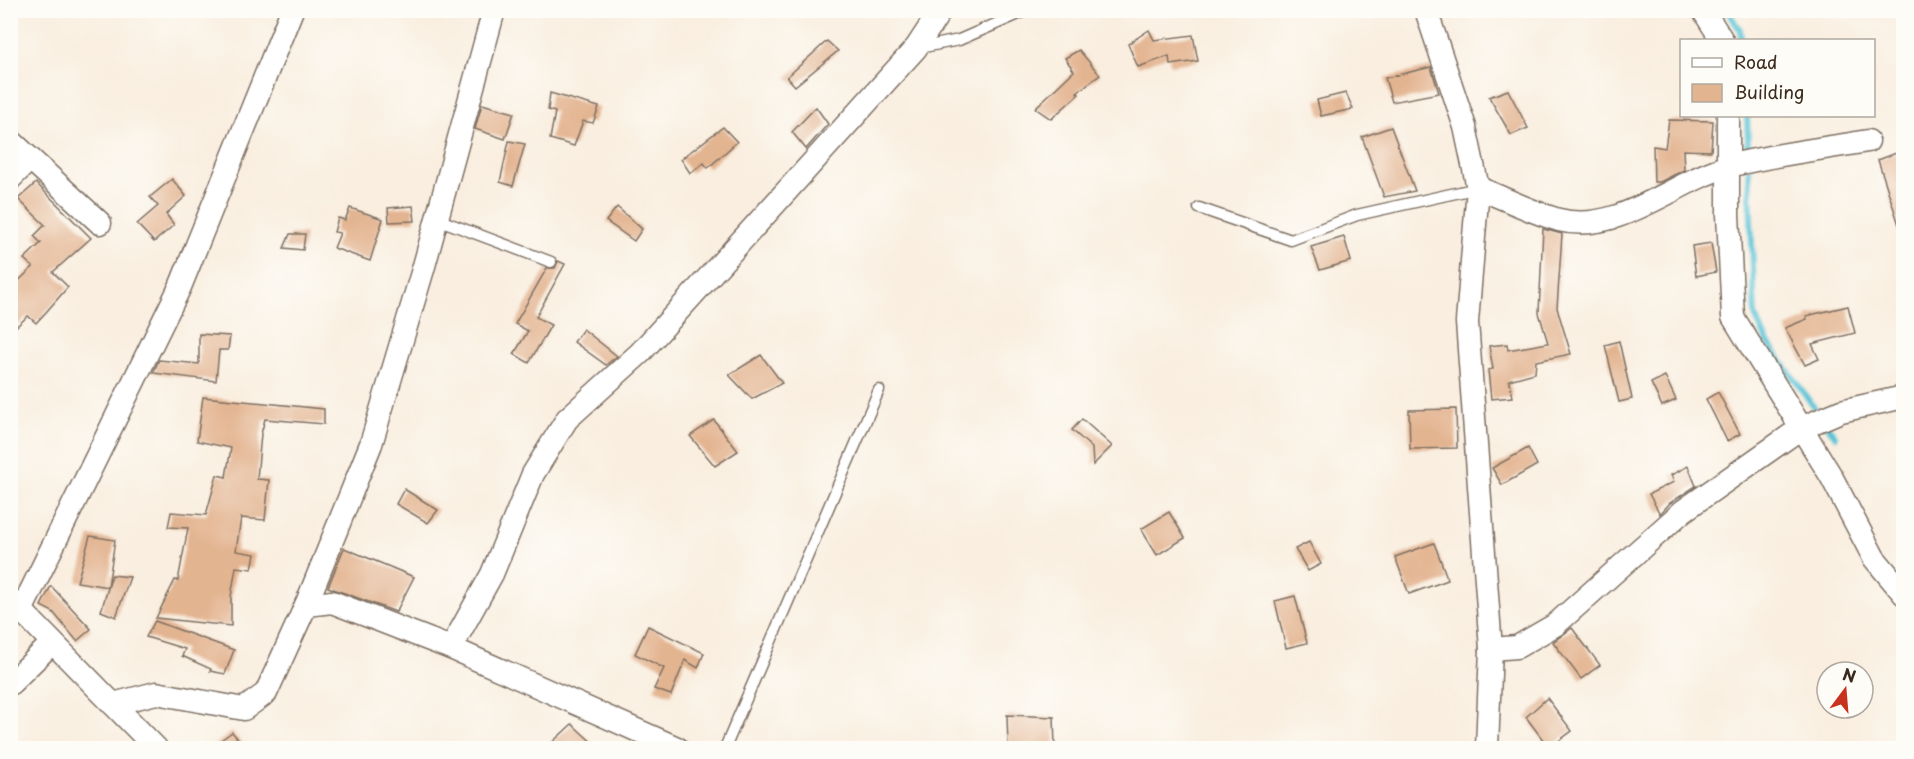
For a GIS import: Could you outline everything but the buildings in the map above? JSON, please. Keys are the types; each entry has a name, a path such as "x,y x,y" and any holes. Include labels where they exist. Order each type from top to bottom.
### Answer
{"street":[{"path":"156,748 16,606 180,287 292,10"},
{"path":"112,704 156,693 244,709 266,693 306,605 371,444 437,219 494,10"},
{"path":"452,648 492,574 533,474 567,419 640,353 916,48 941,10"},
{"path":"1426,10 1465,128 1478,188 1467,322 1491,649 1487,748"},
{"path":"1703,10 1721,39"},
{"path":"1728,117 1728,215 1733,317 1831,476 1874,558 1904,594"},
{"path":"10,140 100,222"},
{"path":"1478,188 1560,220 1594,221 1622,215 1692,179 1729,166 1868,141"},
{"path":"10,179 30,159"},
{"path":"1491,649 1517,647 1555,625 1683,510 1801,428 1842,411 1904,397"},
{"path":"306,605 332,602 452,648 677,748"},
{"path":"10,684 52,643"}],"lane":[{"path":"916,48 959,40 1028,10"},
{"path":"1199,208 1291,240 1357,215 1478,188"},
{"path":"437,219 551,262"},
{"path":"725,748 879,390"}],"waterway":[{"path":"1727,10 1740,30 1741,39"},
{"path":"1747,117 1748,149"},
{"path":"1749,170 1755,316 1767,341 1814,407"},
{"path":"1827,425 1835,436"}]}
